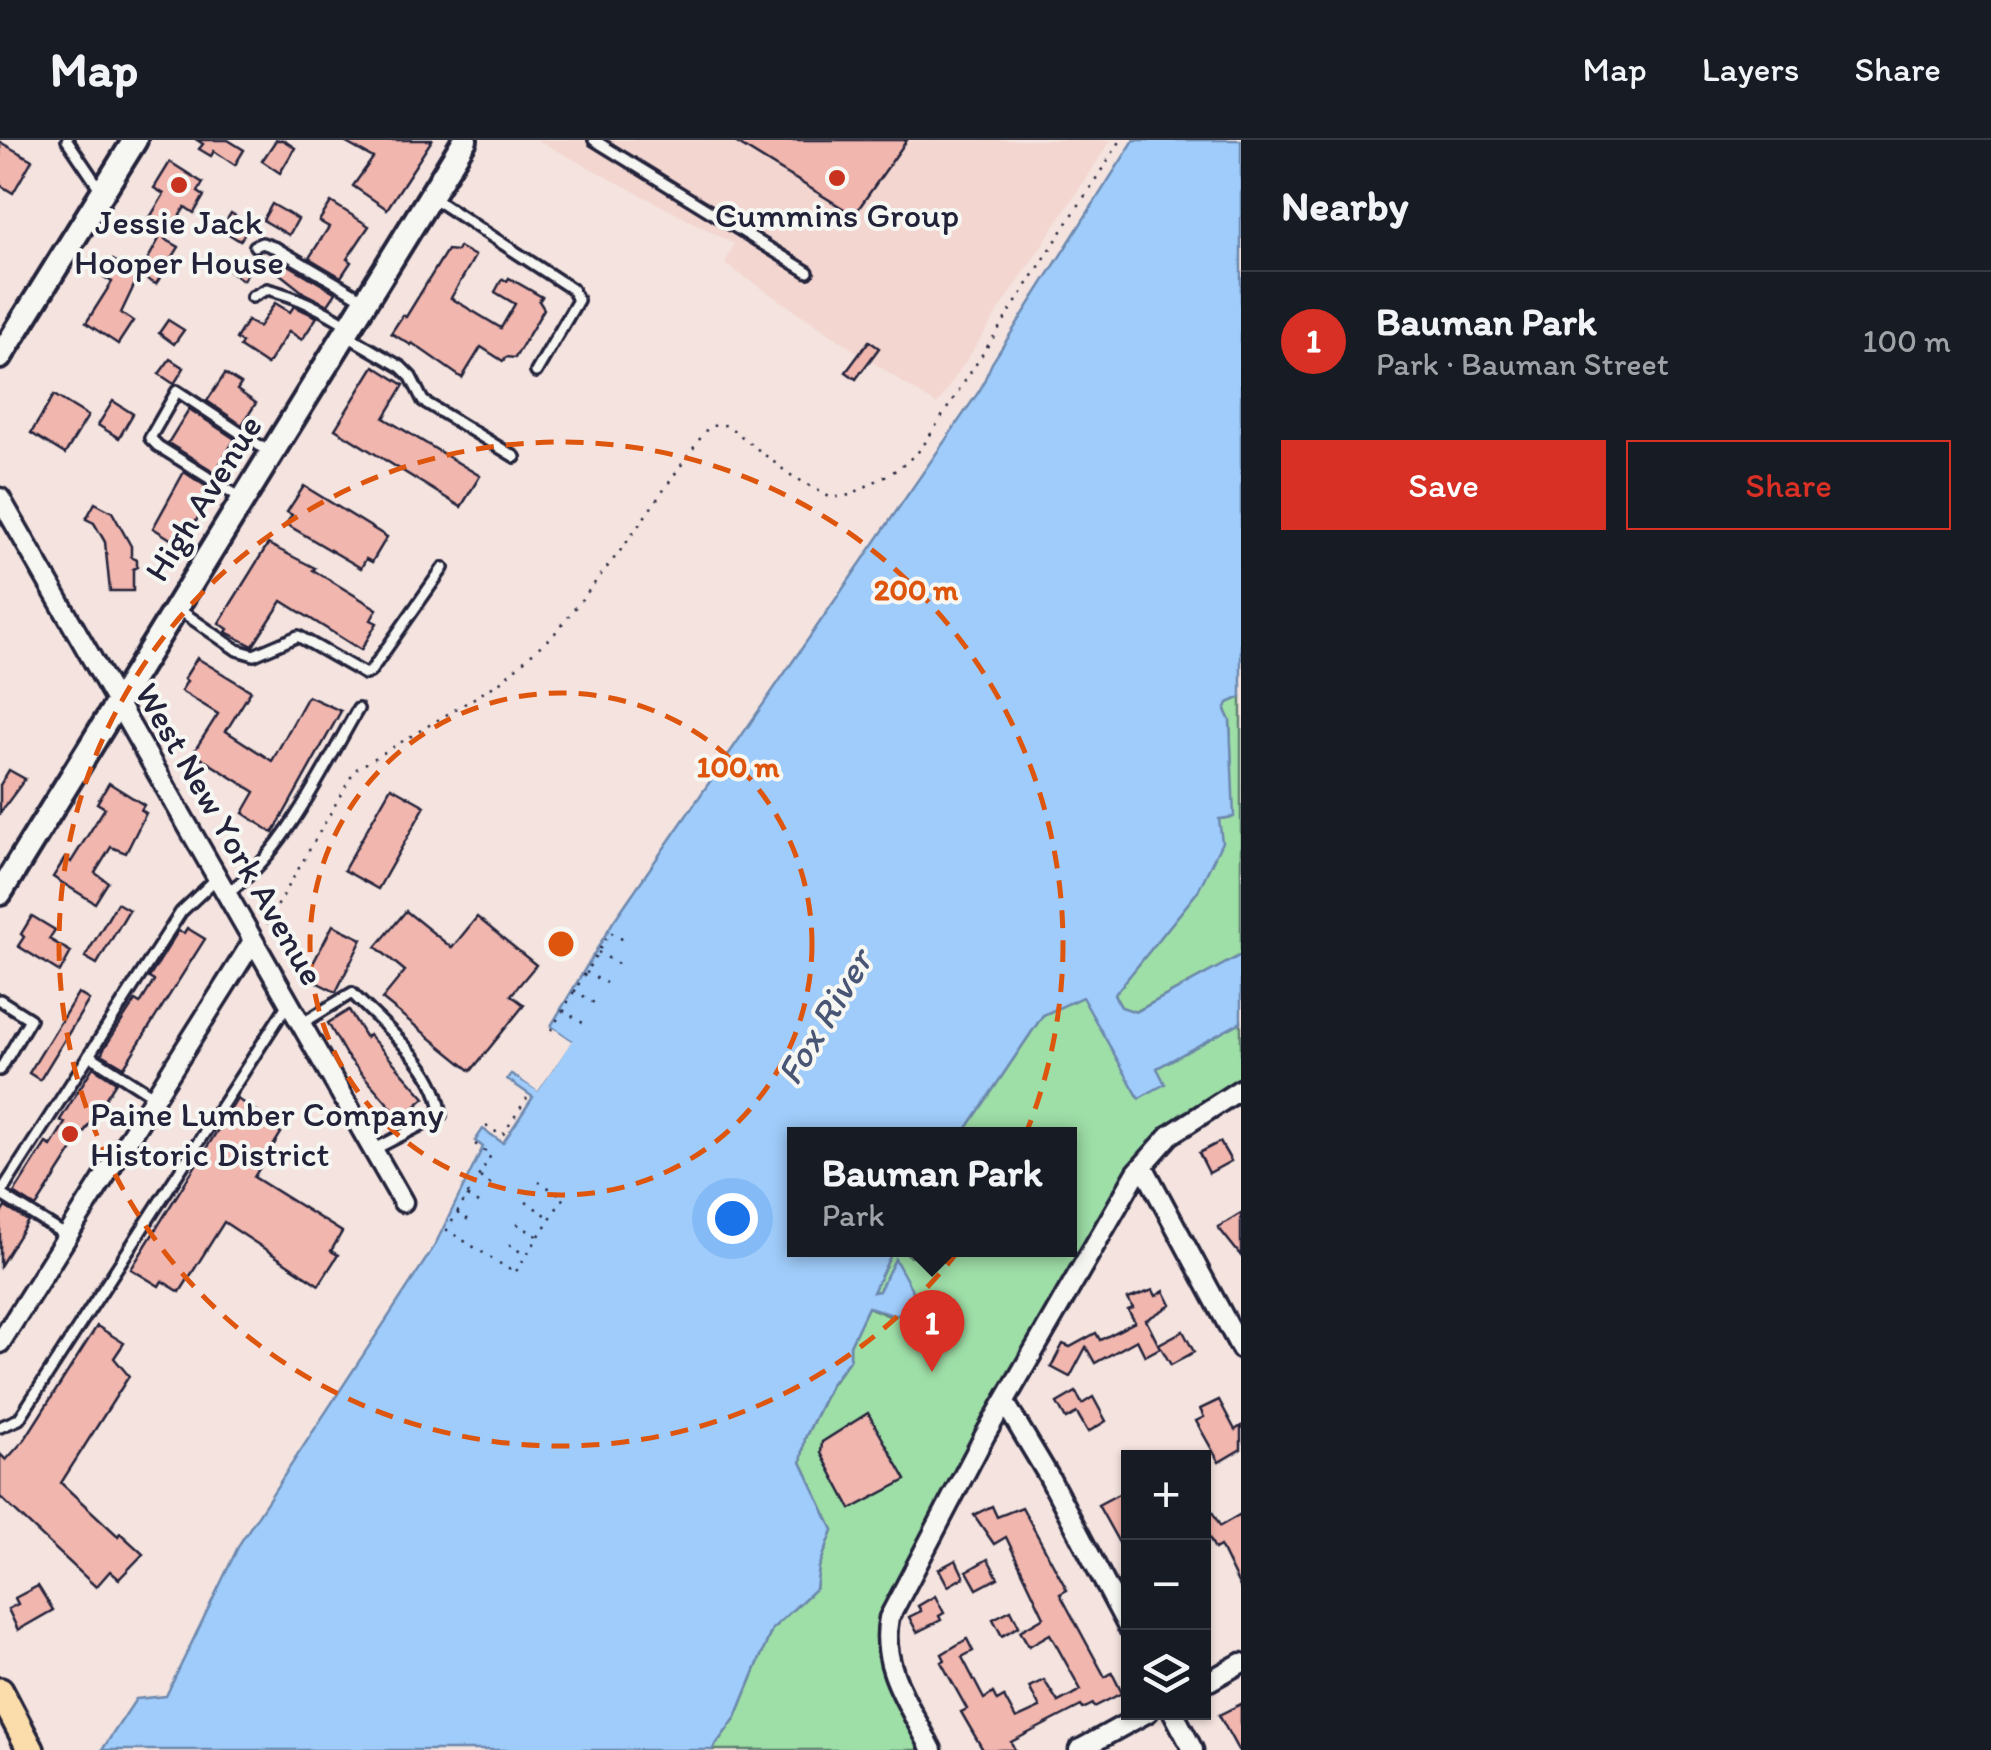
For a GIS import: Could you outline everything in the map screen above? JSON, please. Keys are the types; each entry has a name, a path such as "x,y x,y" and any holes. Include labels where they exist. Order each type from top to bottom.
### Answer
{"main road":[{"path":"0,357 135,140"},
{"name":"High Avenue","path":"0,893 464,140"},
{"path":"0,1692 31,1750"}],"street":[{"name":"West New York Avenue","path":"0,498 402,1202"},
{"path":"0,1344 251,938"},
{"path":"932,1750 890,1666 885,1636 889,1618 1005,1403 1112,1213 1143,1166 1170,1135 1241,1089"},
{"path":"1143,1166 1241,1349"},
{"path":"1005,1403 1041,1461 1121,1614"},
{"path":"1211,1680 1241,1663"},
{"path":"1079,1750 1133,1720"},
{"path":"1177,1720 1193,1750"}],"lane":[{"path":"67,140 102,193"},
{"path":"594,140 808,272"},
{"path":"430,196 572,288 578,300 536,372"},
{"path":"255,246 262,243 276,248 366,301"},
{"path":"252,297 267,289 307,301 401,367 424,401 515,456"},
{"path":"244,499 150,438 177,391 271,454"},
{"path":"177,608 237,650 254,655 298,636 364,674 370,672 443,568"},
{"path":"67,1236 0,1194 181,912 222,885 243,883 271,854 358,709"},
{"path":"301,1024 352,994 422,1066 440,1102 441,1115 373,1150"},
{"path":"0,1000 30,1019 0,1070"},
{"path":"0,1427 19,1418 289,1002"},
{"path":"89,1056 155,1097"}],"path":[{"path":"251,938 269,923 355,770 499,683 555,633 624,546 709,426 728,425 789,474 831,498 850,496 911,459 954,401 1121,140"},
{"path":"551,1030 610,932 629,943"},
{"path":"597,952 618,964"},
{"path":"585,971 606,984"},
{"path":"574,990 594,1002"},
{"path":"561,1010 583,1023"},
{"path":"486,1125 502,1136 528,1098"},
{"path":"475,1144 491,1155 448,1230 515,1273 564,1197 539,1182"},
{"path":"478,1176 496,1186"},
{"path":"466,1195 483,1206"},
{"path":"526,1202 550,1218"},
{"path":"456,1212 472,1222"},
{"path":"517,1224 538,1237"},
{"path":"508,1244 526,1255"}],"shaded area":[{"path":"537,140 1111,140 937,405 725,264 734,244"}],"green space":[{"path":"1241,697 1241,955 1135,1012 1121,1007 1114,995 1198,891 1219,819 1233,817 1230,721 1225,710 1227,703"},
{"path":"1083,996 1139,1098 1157,1068 1241,1022 1241,1089 1137,1172 885,1636 932,1750 712,1750 736,1717 772,1629 816,1588 819,1567 833,1530 801,1462 805,1438 831,1385 850,1359 850,1345 868,1307 889,1316 895,1261 879,1291 873,1292 890,1257 1077,1257 1077,1127 968,1127 1043,1015"}],"water":[{"name":"Fox River","path":"1134,140 1241,140 1241,697 1228,703 1225,710 1230,721 1234,817 1219,819 1222,842 1198,891 1114,995 1121,1007 1136,1012 1241,955 1241,1022 1157,1068 1165,1084 1139,1098 1082,997 1043,1015 968,1127 787,1127 787,1257 890,1257 873,1292 879,1291 895,1259 917,1299 899,1315 868,1307 850,1345 850,1359 831,1384 805,1438 801,1462 833,1530 819,1567 816,1588 772,1629 736,1717 712,1750 102,1750 136,1699 166,1696 240,1543 434,1247 483,1147 475,1141 483,1129 503,1143 533,1097 507,1079 511,1074 538,1090 571,1040 551,1026 613,922 980,390 992,363"}],"pier":[{"path":"553,1028 572,1041 538,1091 519,1078 521,1074 537,1084 565,1042 550,1032"}],"building":[{"path":"197,140 228,140 244,150 235,165 214,151 211,156 199,149 203,144"},
{"path":"276,140 295,148 280,173 262,161"},
{"path":"341,140 432,140 387,209 353,186 373,158"},
{"name":"Cummins Group","path":"732,140 907,140 854,215"},
{"path":"0,142 32,160 13,193 0,185"},
{"path":"170,162 203,183 198,192 204,196 194,213 185,207 165,239 179,247 156,284 139,275 159,239 143,229 164,194 154,188"},
{"path":"331,202 369,226 347,259 351,262 341,277 309,258 329,227 319,221"},
{"path":"272,204 298,219 289,235 263,220"},
{"path":"231,213 250,225 240,241 221,229"},
{"path":"459,247 475,256 451,298 501,328 515,304 495,292 502,279 509,278 542,297 539,301 544,309 515,358 506,357 503,361 481,347 462,378 391,333 403,315 406,317 447,250 457,251"},
{"path":"235,255 252,266 243,280 226,269"},
{"path":"113,260 139,275 121,313 133,321 118,344 86,323 112,282 104,277"},
{"path":"287,264 336,293 328,305 280,274"},
{"path":"275,303 290,312 294,306 317,317 302,340 289,331 267,365 240,347 242,343 236,339 247,321 259,327"},
{"path":"168,320 184,330 174,344 159,333"},
{"path":"869,341 879,348 856,379 846,372"},
{"path":"170,359 184,368 174,384 159,374"},
{"path":"374,366 404,385 384,418 480,476 461,507 335,429"},
{"path":"225,374 241,384 237,390 256,403 242,425 207,401"},
{"path":"54,395 88,416 65,454 31,433"},
{"path":"113,401 133,414 119,438 98,425"},
{"path":"189,409 235,439 215,472 168,443"},
{"path":"184,472 213,491 182,546 153,528"},
{"path":"304,486 387,537 372,562 366,559 361,568 286,524 292,515 287,512"},
{"path":"95,503 112,512 131,546 131,557 137,560 133,591 110,591 105,542 94,523 86,519"},
{"path":"268,544 315,568 377,609 371,620 377,623 361,650 282,601 253,646 226,632 228,629 219,623"},
{"path":"197,658 251,691 226,731 272,761 308,696 341,711 273,833 243,813 255,792 193,753 218,714 181,691"},
{"path":"9,770 25,779 0,813 0,785"},
{"path":"109,783 144,805 141,810 146,813 126,853 111,847 95,873 108,882 95,903 53,877 65,858 71,862 105,808 97,803"},
{"path":"391,787 425,806 378,889 344,870"},
{"path":"117,903 129,910 97,964 85,957"},
{"path":"406,911 452,948 477,917 536,965 511,995 524,1005 471,1071 382,999 405,971 376,947"},
{"path":"32,916 55,930 49,939 71,952 60,972 18,946"},
{"path":"333,925 362,939 336,992 306,977"},
{"path":"187,928 205,939 124,1067 102,1054 103,1050 135,1001 140,1004 154,981 149,978 178,931 184,933"},
{"path":"78,993 89,1000 40,1080 29,1073"},
{"path":"349,1010 366,1038 369,1035 425,1098 401,1119 346,1055 328,1023"},
{"path":"93,1067 116,1082 36,1207 14,1193 46,1143 51,1146 65,1123 60,1120"},
{"path":"237,1099 281,1133 254,1177 342,1232 331,1251 338,1255 319,1285 224,1222 180,1292 162,1281 159,1286 131,1269"},
{"path":"1220,1142 1231,1161 1209,1173 1199,1153"},
{"path":"5,1207 28,1221 0,1266 0,1215"},
{"path":"1241,1213 1241,1256 1218,1227"},
{"path":"1153,1290 1156,1296 1164,1291 1171,1305 1146,1320 1160,1348 1145,1356 1137,1340 1095,1363 1086,1347 1070,1377 1051,1367 1063,1344 1070,1347 1096,1333 1100,1340 1135,1322 1128,1310 1133,1308 1128,1299"},
{"path":"97,1326 124,1343 114,1358 129,1376 61,1483 143,1554 119,1579 110,1571 96,1587 0,1497 0,1454 6,1460 25,1439"},
{"path":"1183,1331 1194,1352 1171,1365 1159,1344"},
{"path":"1076,1392 1082,1404 1093,1397 1106,1421 1088,1432 1077,1413 1066,1419 1057,1403"},
{"path":"1219,1400 1235,1430 1241,1426 1241,1449 1219,1462 1196,1421 1204,1417 1200,1409"},
{"path":"868,1413 906,1480 851,1509 821,1453 822,1442"},
{"path":"1121,1493 1121,1546 1098,1505"},
{"path":"992,1506 997,1517 1022,1507 1067,1590 1060,1594 1105,1677 1112,1673 1121,1691 1094,1707 1081,1706 1011,1742 1015,1750 983,1750 961,1712 967,1709 941,1662 945,1660 942,1654 967,1639 973,1651 962,1657 984,1699 993,1693 997,1701 1004,1697 1016,1719 1040,1708 1029,1687 1044,1680 1058,1702 1081,1690 1050,1634 1029,1646 1020,1631 1044,1617 1006,1537 994,1544 974,1515"},
{"path":"1211,1510 1220,1526 1241,1514 1241,1589 1220,1546 1215,1549 1211,1541"},
{"path":"988,1559 998,1578 977,1589 967,1571"},
{"path":"956,1560 964,1577 948,1586 939,1569"},
{"path":"38,1586 53,1610 18,1630 8,1609 18,1604 15,1598"},
{"path":"935,1596 944,1613 939,1616 941,1620 917,1632 909,1617"},
{"path":"1011,1610 1019,1626 1002,1636 993,1619"},
{"path":"1241,1704 1241,1750 1238,1750 1219,1715"}],"place":[{"name":"Cummins Group","path":"837,178"},
{"name":"Jessie Jack Hooper House","path":"179,185"},
{"name":"Paine Lumber Company Historic District","path":"70,1134"},
{"name":"Bauman Park","path":"932,1372"}]}
